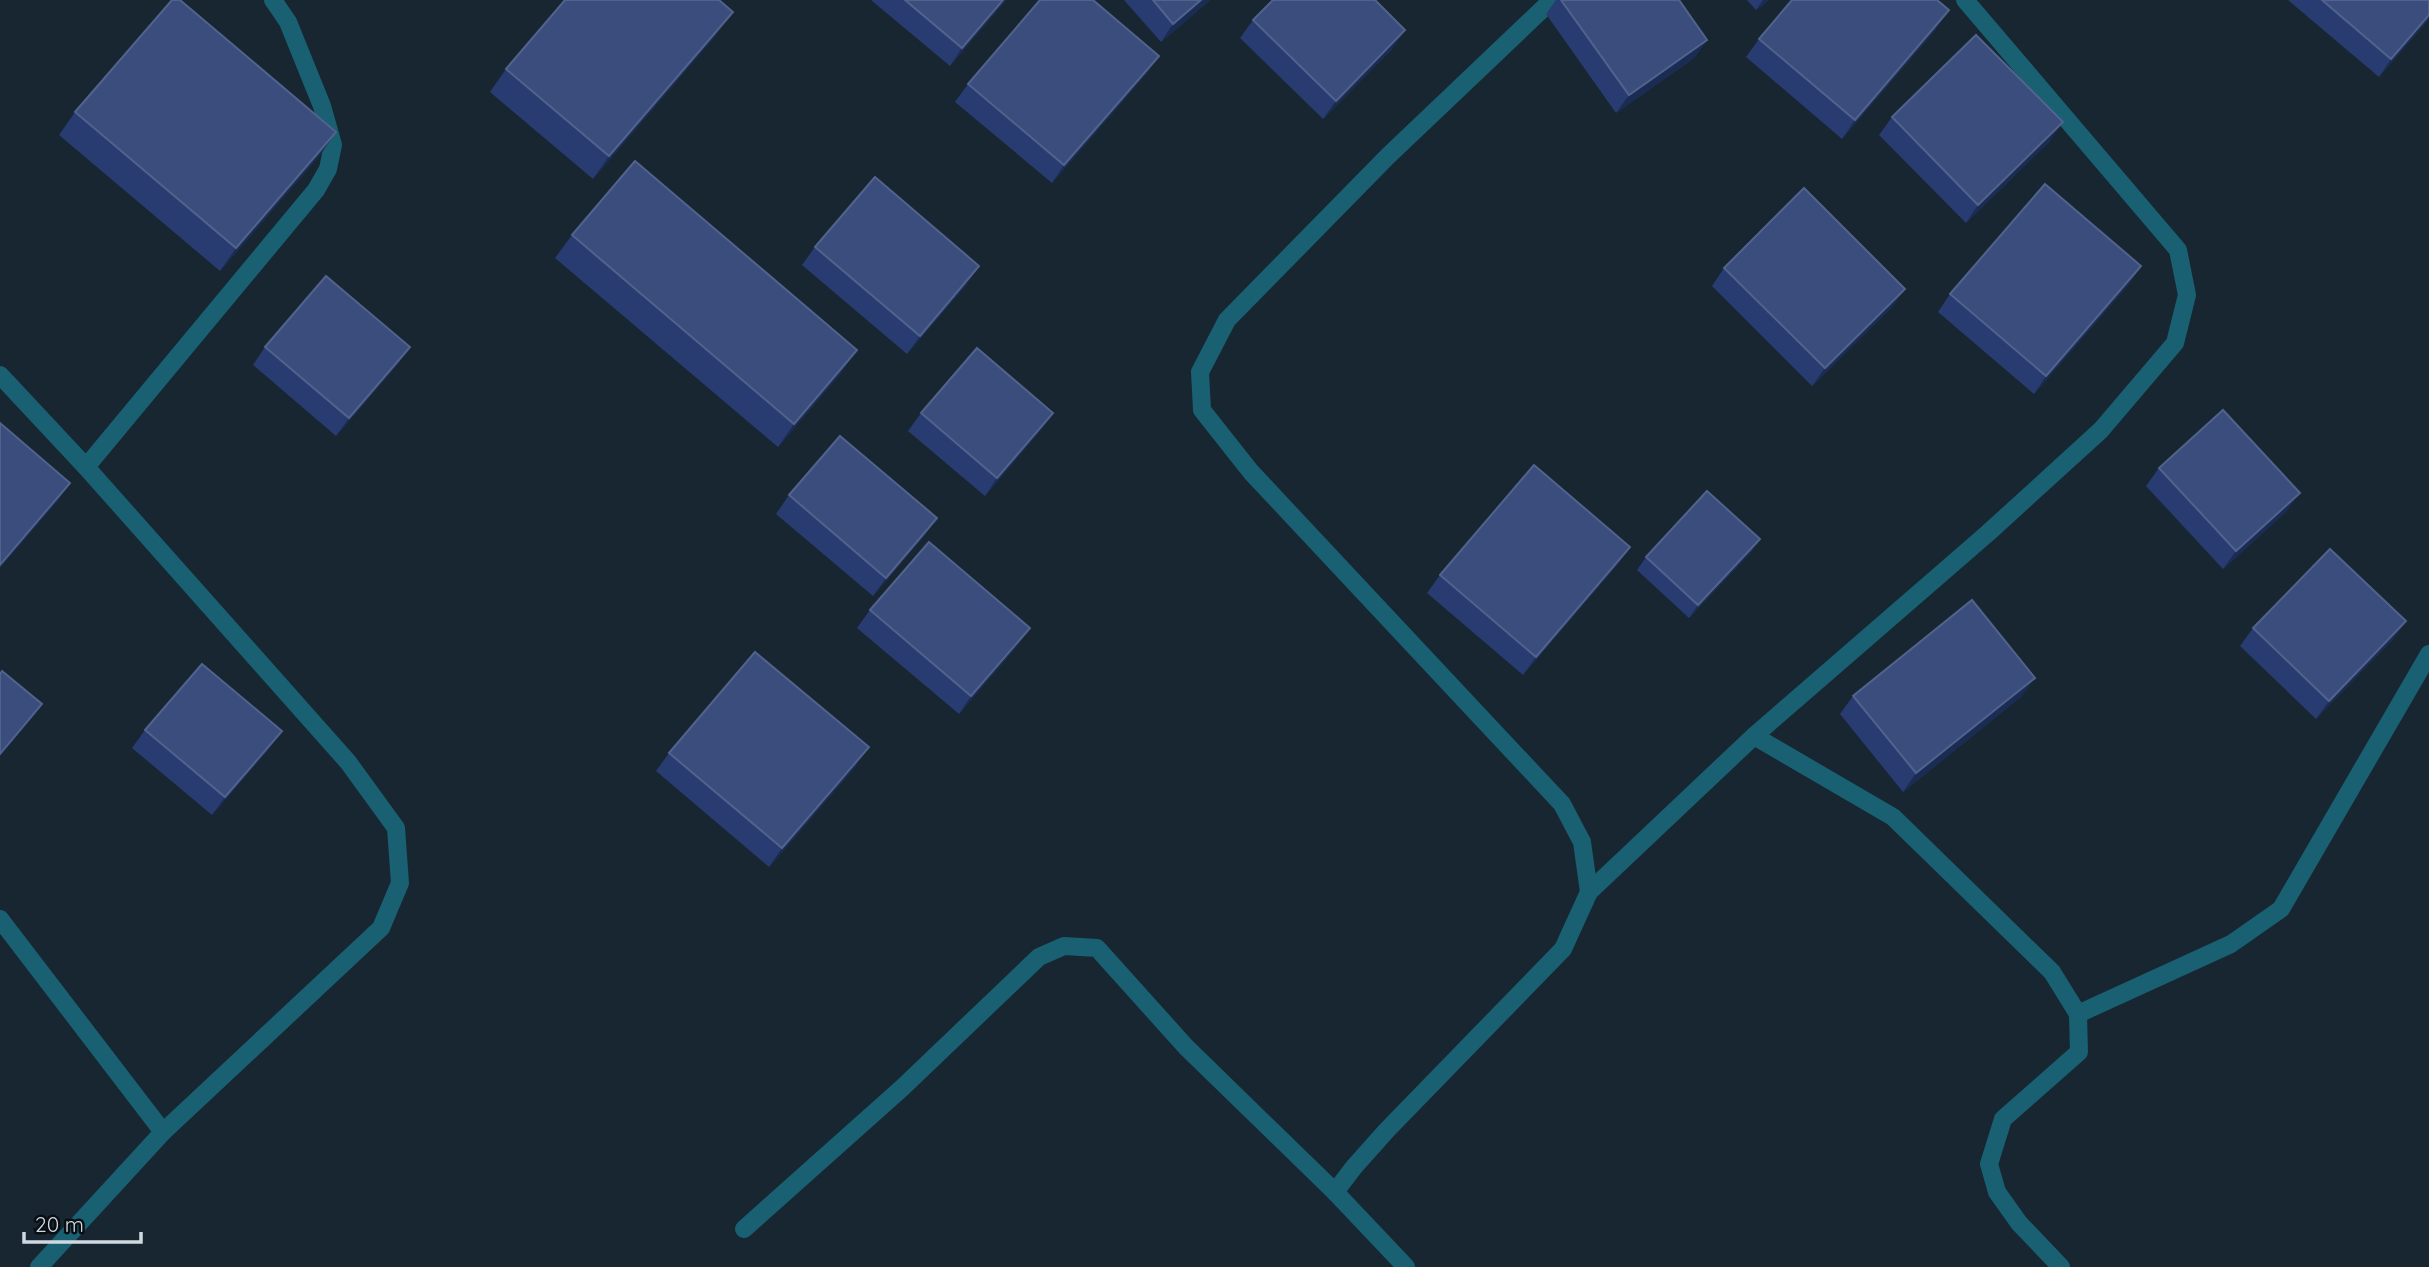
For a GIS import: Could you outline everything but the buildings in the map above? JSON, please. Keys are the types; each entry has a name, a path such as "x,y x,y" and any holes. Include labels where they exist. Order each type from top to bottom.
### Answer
{"street":[{"path":"86,467 308,201 328,169 332,158 332,145 321,106 288,22 273,0"},
{"path":"1552,0 1388,156 1227,320 1200,372 1202,410 1251,472 1562,804 1582,842 1590,892"},
{"path":"1335,1192 1387,1130 1563,949 1590,892 1754,736 1988,533 2101,430 2175,343 2187,295 2178,250 1965,0"},
{"path":"0,375 86,467 348,762 396,828 400,883 381,928 163,1132 39,1267"},
{"path":"2078,1014 2231,944 2281,909 2429,654"},
{"path":"1754,736 1894,817 2052,972 2078,1014 2079,1052 2003,1119 1989,1164 1997,1192 2020,1223 2061,1267"},
{"path":"0,919 163,1132"},
{"path":"744,1229 902,1088 1039,957 1064,946 1097,948 1186,1047 1335,1192 1406,1267"}]}
